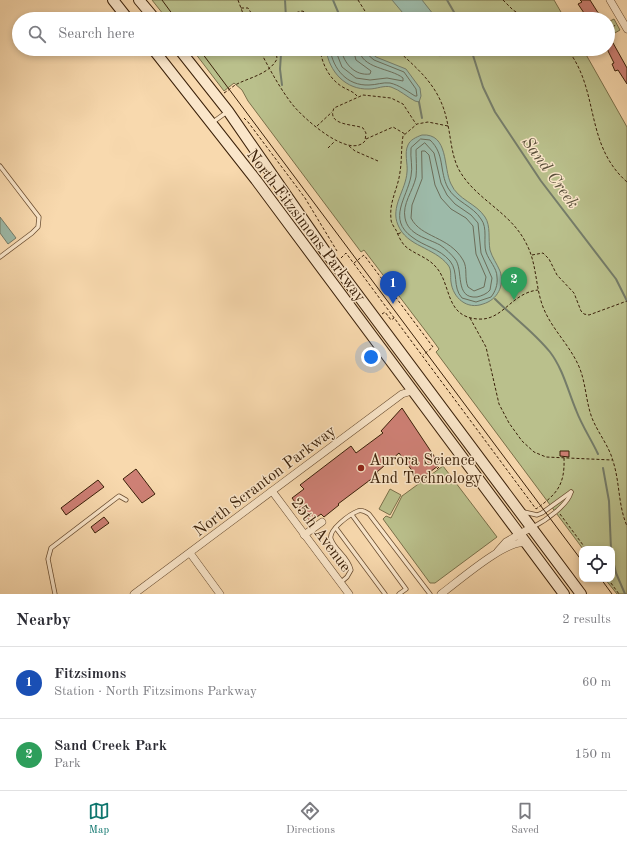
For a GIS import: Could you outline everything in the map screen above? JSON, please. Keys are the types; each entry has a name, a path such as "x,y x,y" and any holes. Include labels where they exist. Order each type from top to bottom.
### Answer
{"main road":[{"path":"113,0 122,12"},
{"path":"139,0 149,12"},
{"name":"North Fitzsimons Parkway","path":"159,56 212,123 564,594"},
{"name":"North Fitzsimons Parkway","path":"185,56 228,111 325,251 581,594"}],"street":[{"path":"610,0 625,21 627,29"},
{"name":"North Scranton Parkway","path":"134,594 402,394 412,390"},
{"name":"25th Avenue","path":"272,491 349,594"},
{"path":"304,535 322,522"},
{"path":"497,553 506,542 532,527"},
{"path":"442,594 497,553 518,542 526,543"},
{"path":"190,552 220,594"}],"lane":[{"path":"212,123 228,111"},
{"path":"0,166 39,217 38,227 0,257"},
{"path":"520,511 533,515 539,515 571,492 564,504 540,523 532,527"},
{"path":"55,594 48,559 51,548 119,496 126,500"},
{"path":"340,582 347,577 351,570 349,562 331,540 331,534 352,515 358,511 364,511 369,514 430,594"},
{"path":"352,515 406,589 399,594"},
{"path":"336,528 385,594"}],"path":[{"path":"238,0 242,12"},
{"path":"358,0 366,12"},
{"path":"503,0 516,12"},
{"path":"241,8 248,8 251,12"},
{"path":"297,12 307,12"},
{"path":"615,26 625,21"},
{"path":"263,56 292,103 302,115 335,140 378,161"},
{"path":"224,93 235,85 253,78 269,68 276,61 277,56"},
{"path":"321,56 322,61 330,75 338,84 353,92 357,97"},
{"path":"404,56 420,70 430,83 442,104 449,126 454,155 462,174 478,193 509,218 526,242 532,255 538,290 548,318 579,367 591,416 613,460 619,500 627,526"},
{"path":"572,56 586,87 601,146 609,161 627,182"},
{"path":"317,127 333,112 336,107 350,103 357,97 370,95 399,101 406,106 417,124"},
{"path":"333,112 334,117 339,122 363,128 366,133 366,139"},
{"path":"241,115 305,198 343,262"},
{"path":"449,126 428,122 417,124 406,134 403,140 399,178 392,198 391,221 404,246 430,261 440,272 451,302 458,311 470,318 487,319 501,311 521,295 538,290"},
{"path":"349,146 361,145 366,139 393,127 406,134"},
{"path":"328,148 335,140"},
{"path":"399,178 403,179"},
{"path":"398,234 402,232"},
{"path":"340,258 346,253 354,263 536,509 551,498 560,485 564,476 564,458"},
{"path":"532,255 543,253 547,256 557,275 574,293 584,314 589,315 627,301"},
{"path":"354,263 364,255 433,347 422,355"},
{"path":"381,316 385,312 391,320 394,318"},
{"path":"470,318 486,347 498,398 509,423 522,441 534,452 546,457 613,460"},
{"path":"558,512 584,546"},
{"path":"610,582 619,594"}],"green space":[{"path":"152,0 554,0 561,12 161,12"},
{"path":"615,21 620,30 615,33"},
{"path":"197,56 587,56 627,127 627,594 617,594 607,582 615,582 615,546 581,546 436,352 439,349 434,342 364,250 361,252 248,101 242,90 234,83 224,91"},
{"path":"443,466 497,537 435,583 430,583 383,519 386,516 391,518 402,496"},
{"path":"390,489 401,495 390,515 379,509"}],"water":[{"path":"392,0 422,0 431,12 402,12"},
{"path":"375,56 406,69 420,88 421,96 419,102 391,87 386,86 361,89 346,83 335,72 328,57"},
{"path":"422,135 431,136 441,145 451,184 454,189 462,198 477,208 487,221 489,228 490,250 500,271 501,287 496,296 483,304 466,304 458,298 452,288 448,265 436,254 414,243 402,232 398,225 396,212 406,179 407,148 412,140"},
{"path":"0,217 16,238 8,244 0,233"}],"building":[{"path":"580,0 590,0 598,12 583,12 578,4 582,2"},
{"path":"615,47 627,68 627,84 618,70 615,71 612,64 614,63 610,56 615,56"},
{"path":"402,408 438,462 436,464 438,466 419,480 399,453 377,472 378,474 338,504 339,505 324,517 321,514 310,522 292,498 304,489 300,485 351,446 356,453 383,433 381,431"},
{"path":"560,451 569,451 569,457 560,456"},
{"path":"136,469 155,494 142,503 123,479"},
{"path":"98,480 104,487 66,515 61,508"},
{"path":"104,517 109,523 95,533 91,527"}],"waterway":[{"path":"285,0 286,12"},
{"path":"333,0 338,12"},
{"name":"Sand Creek","path":"447,0 454,12"},
{"path":"281,56 280,69 282,85"},
{"name":"Sand Creek","path":"473,56 483,87 495,112 541,181 616,279 627,301"},
{"path":"419,102 422,118"},
{"path":"495,299 537,338 555,359 562,373 578,416 598,454"},
{"path":"603,468 609,501 611,546"},
{"path":"615,569 625,594"}],"tram line":[{"path":"162,0 171,12"},
{"path":"204,56 579,557"},
{"path":"603,582 612,594"}],"place":[{"name":"Sand Creek Park","path":"514,300"},
{"name":"Fitzsimons","path":"393,304"},
{"name":"Aurora Science And Technology","path":"361,468"}]}
